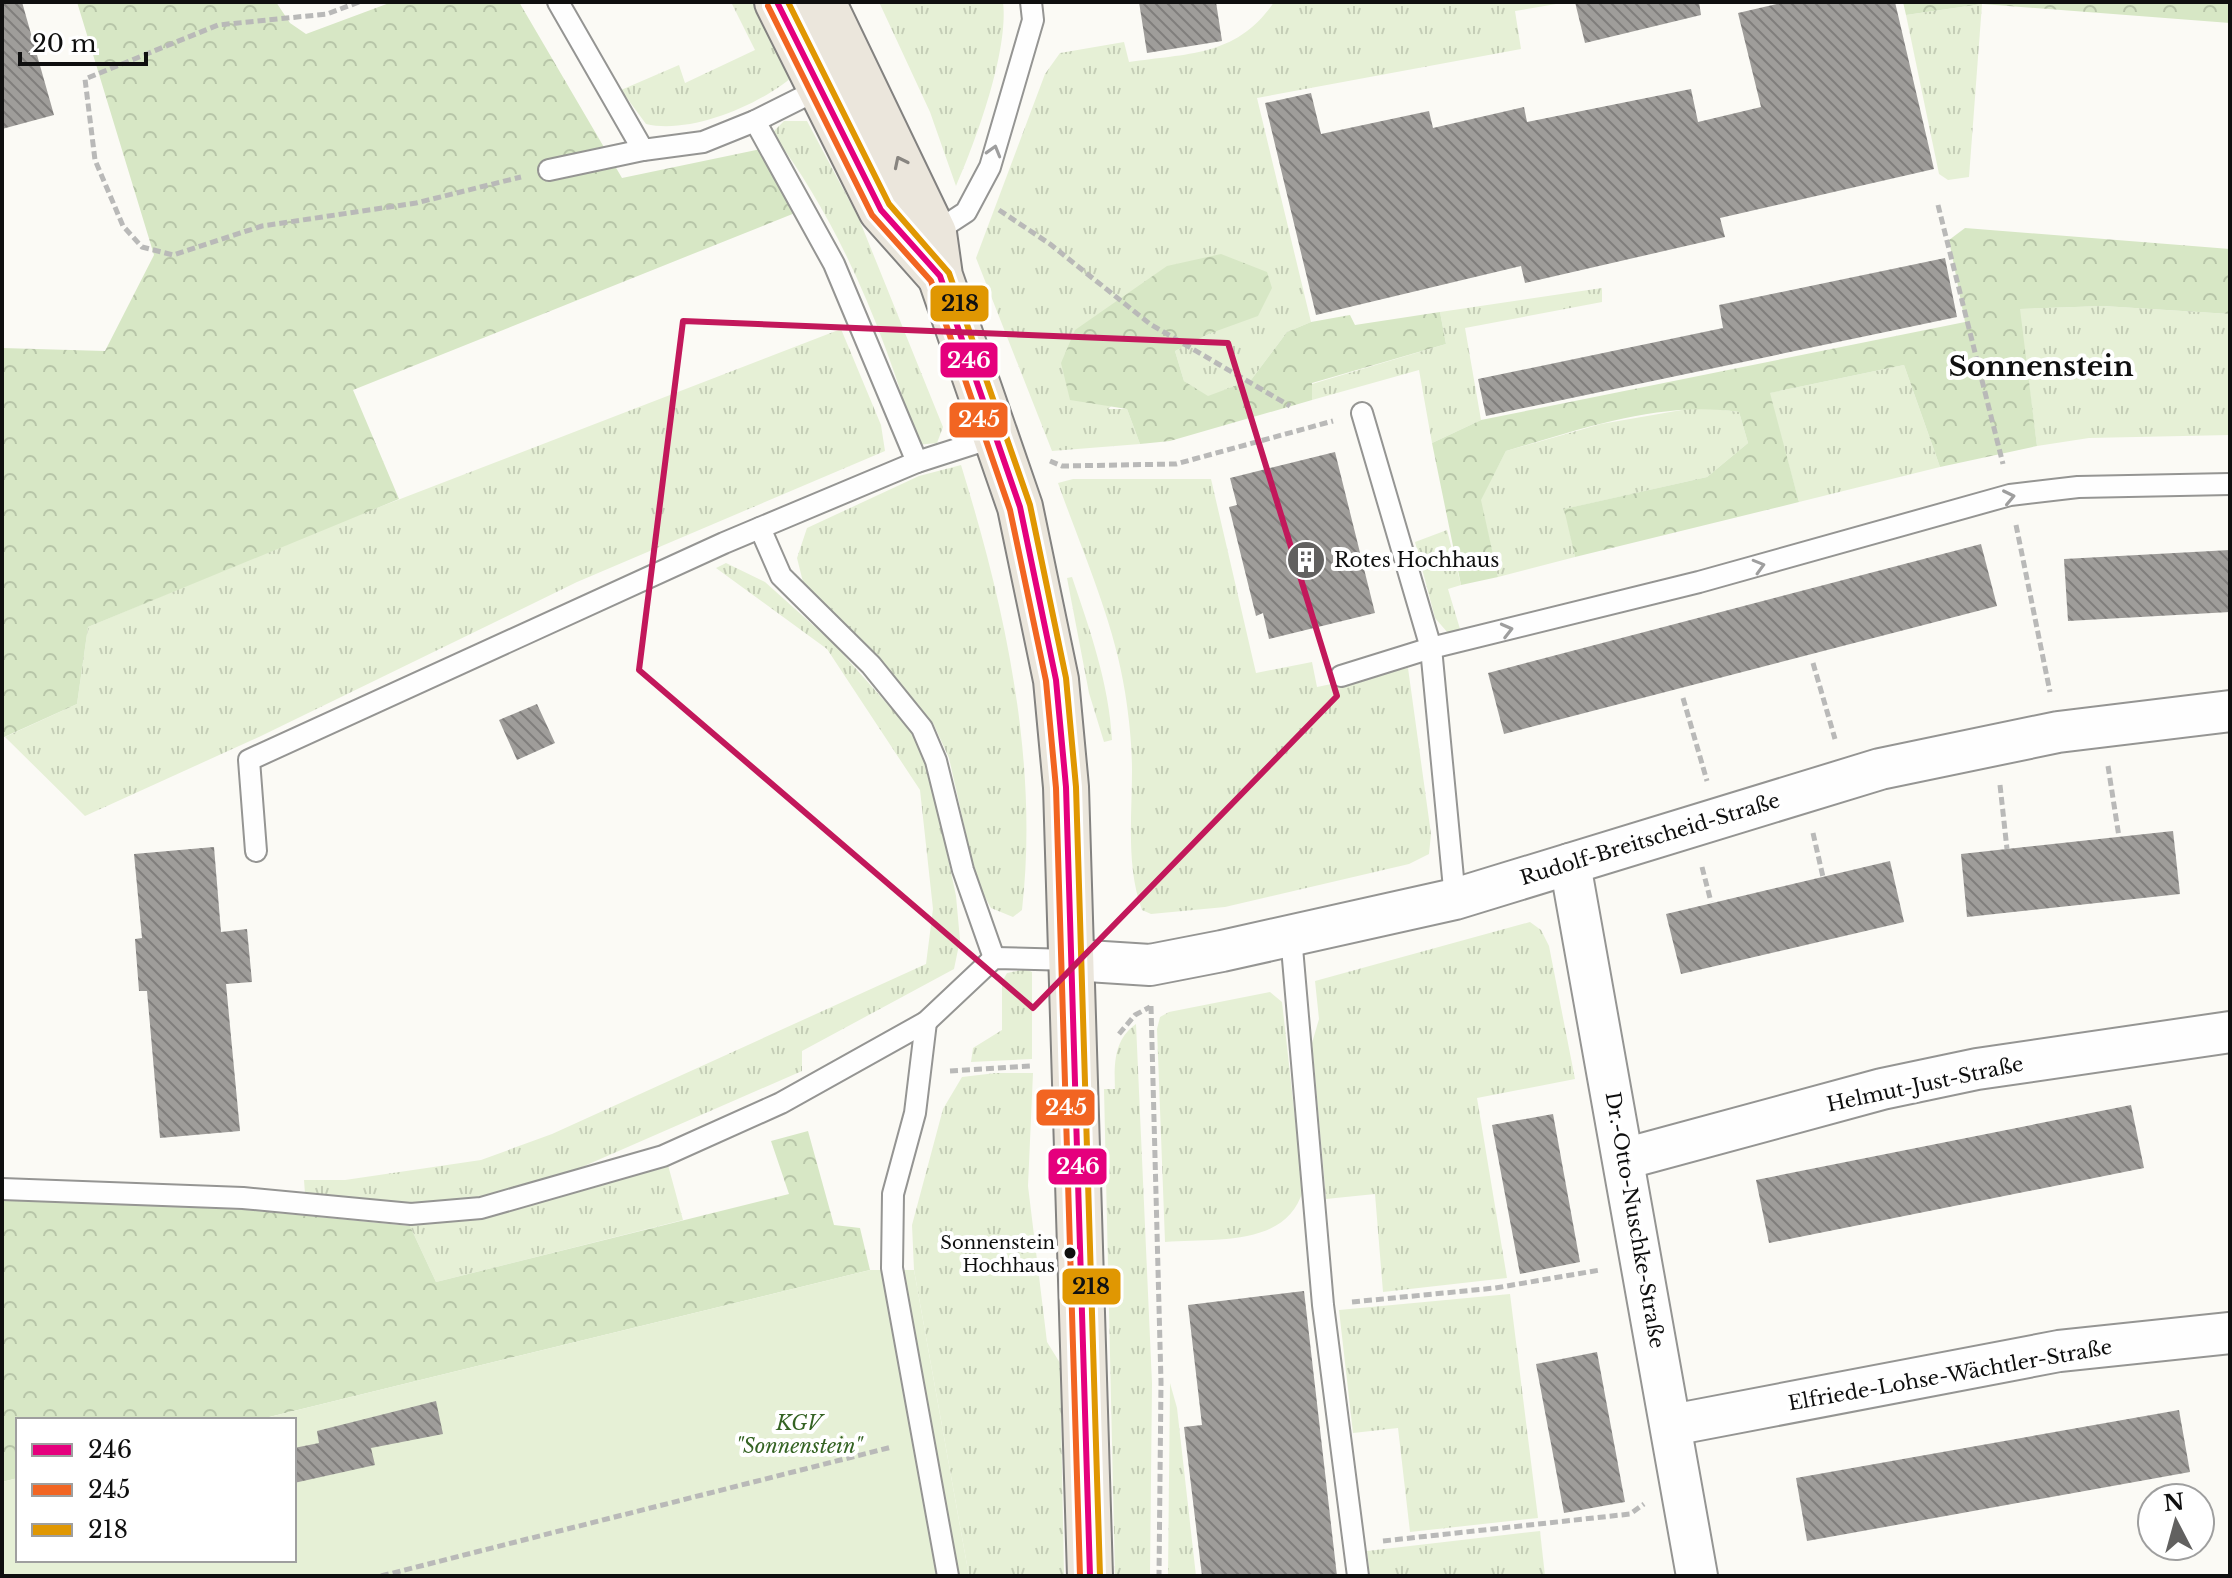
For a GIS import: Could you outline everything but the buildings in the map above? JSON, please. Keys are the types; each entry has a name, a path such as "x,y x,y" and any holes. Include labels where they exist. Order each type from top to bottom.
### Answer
{"main road":[{"path":"777,2 881,210 940,276"},
{"path":"823,2 934,233 940,276 998,436 1020,507 1056,680 1066,787 1072,1066 1090,1576"}],"street":[{"name":"Rudolf-Breitscheid-Straße","path":"1072,960 1150,965 1291,936 1455,899 1846,779 2058,732 2230,711"},
{"name":"Dr.-Otto-Nuschke-Straße","path":"1570,864 1697,1576"},
{"name":"Helmut-Just-Straße","path":"1624,1159 1882,1089 1977,1069 2230,1032"},
{"name":"Elfriede-Lohse-Wächtler-Straße","path":"1672,1425 2059,1351 2230,1333"}],"lane":[{"path":"558,2 643,150"},
{"path":"934,233 966,212 990,167 1033,20 1031,2"},
{"path":"549,170 643,150 703,142 755,121 819,89"},
{"path":"755,121 834,264 917,462"},
{"path":"1362,413 1431,648 1455,899"},
{"path":"256,851 249,760 760,528 917,462 998,436"},
{"path":"1341,676 1431,648 1699,582 2010,495 2078,487 2230,484"},
{"path":"760,528 781,576 871,665 922,728 936,761 963,870 994,958"},
{"path":"1291,936 1323,1305 1358,1576"},
{"path":"2,1189 243,1198 411,1214 481,1208 663,1156 781,1103 926,1022 994,958 1072,960"},
{"path":"926,1022 915,1113 893,1194 892,1268 920,1440 948,1576"}],"path":[{"path":"359,2 327,14 218,25 85,79 95,160 123,226 142,247 173,255 262,226 416,203 549,170"},
{"path":"975,194 1050,244 1150,324 1290,406"},
{"path":"998,436 1062,466 1176,464 1362,413"},
{"path":"1813,663 1846,779"},
{"path":"1683,698 1718,818"},
{"path":"2106,754 2119,837"},
{"path":"1998,772 2007,849"},
{"path":"1810,820 1823,877"},
{"path":"1699,854 1711,902"},
{"path":"1150,965 1161,1382 1159,1576"},
{"path":"1117,1038 1135,1015 1151,1007"},
{"path":"919,1075 1035,1066"},
{"path":"1323,1305 1495,1288 1602,1270"},
{"path":"381,1576 920,1440"},
{"path":"1354,1544 1630,1514 1649,1501"}],"highlighted area":[{"path":"683,321 1228,343 1337,696 1033,1008 639,670"}],"green space":[{"path":"77,2 276,2 290,23 306,34 392,2 519,2 622,178 761,149 795,213 353,390 399,499 88,627 77,704 2,738 2,348 105,351 154,255"},
{"path":"731,2 761,2 798,72 767,95 726,114 684,125 646,124 621,90 679,65 685,83 755,50"},
{"path":"879,2 1003,2 1004,22 996,69 973,145 956,186 930,112"},
{"path":"1274,2 1562,3 1515,11 1521,49 1257,98 1311,322 1287,332 1251,380 1208,397 1184,381 1175,351 1211,333 1266,272 1108,409 1127,409 1140,444 1052,451 976,258 1045,74 1060,53 1124,42 1129,62 1209,49 1244,33 1260,20"},
{"path":"1903,2 2230,2 2230,23 1982,4 1906,15"},
{"path":"1982,4 1969,177 1948,180 1939,174 1906,15"},
{"path":"784,121 807,121 859,219 943,427 937,443 917,445 891,363 859,282 819,205 772,133"},
{"path":"1965,228 2230,249 2230,314 2103,306 2020,309 2037,446 1940,467 1904,365 1770,393 1799,502 1575,557 1564,509 1707,477 1748,443 1739,412 1710,409 1651,413 1506,451 1481,500 1498,577 1461,585 1432,443 1481,420 1965,322 1949,240"},
{"path":"1221,254 1267,272 1272,288 1258,316 1211,333 1175,351 1184,381 1208,396 1251,380 1287,332 1311,322 1350,315 1355,325 1440,312 1446,344 1312,383 1312,400 1170,441 1140,444 1127,409 1070,400 1061,363 1075,330 1167,266"},
{"path":"1602,288 1602,302 1465,328 1481,420 1432,443 1419,370 1312,400 1312,384 1446,344 1440,312"},
{"path":"2103,306 2230,314 2230,435 2089,438 2037,446 2019,309"},
{"path":"841,329 881,425 885,451 577,582 261,736 85,816 5,737 77,704 88,627 312,533"},
{"path":"1904,365 1940,467 1799,502 1769,393"},
{"path":"1699,407 1739,412 1748,443 1707,477 1565,509 1575,557 1498,577 1480,500 1506,451 1601,424"},
{"path":"961,465 1004,629 1022,741 1026,854 1022,910 1013,917 991,908 977,883 949,758 933,723 877,656 803,582 797,558 807,528 919,476"},
{"path":"1073,479 1211,479 1256,673 1312,662 1317,687 1408,668 1431,834 1429,854 1409,864 1225,907 1151,914 1142,910 1132,859 1132,771 1125,692 1105,613 1058,483"},
{"path":"1447,530 1461,585 1448,589 1460,629 1448,633 1435,618 1415,542"},
{"path":"726,563 765,582 833,643 914,734 931,777 956,896 960,940 954,969 802,1051 802,1071 566,1174 481,1201 403,1205 305,1194 304,1180 345,1180 481,1160 552,1134 926,964 933,909 920,790 827,649 716,568"},
{"path":"1072,577 1092,637 1107,698 1112,740 1104,742 1089,693 1067,578"},
{"path":"1530,922 1541,930 1549,946 1575,1079 1477,1098 1507,1278 1383,1292 1375,1194 1326,1199 1312,1043 1319,1019 1315,981"},
{"path":"1026,969 1032,972 1032,1059 971,1062 973,1048 1002,1030 1002,982 1007,973"},
{"path":"1270,992 1282,1002 1303,1190 1294,1209 1281,1222 1265,1231 1226,1239 1165,1242 1157,1029 1160,1017 1169,1012"},
{"path":"1136,1024 1152,1383 1150,1576 1115,1576 1104,1089 1115,1089 1115,1061 1119,1045"},
{"path":"1033,1073 1028,1186 1047,1342 1060,1363 1064,1576 969,1576 914,1270 912,1225 943,1109 962,1077"},
{"path":"808,1131 834,1225 860,1228 870,1270 265,1418 16,1418 16,1478 2,1482 2,1199 248,1210 410,1226 436,1282 789,1194 771,1141"},
{"path":"668,1165 683,1220 436,1282 410,1226 540,1201"},
{"name":"KGV \"Sonnenstein\"","path":"870,1270 914,1270 969,1576 2,1576 2,1482 16,1478 16,1562 296,1562 296,1418 265,1418"},
{"path":"1510,1294 1538,1518 1410,1532 1398,1428 1353,1433 1339,1310"},
{"path":"1170,1383 1177,1408 1196,1576 1168,1576"},
{"path":"1540,1531 1545,1576 1370,1576 1367,1551"}],"transit line":[{"name":"246","path":"777,2 881,210 940,276 1020,507 1056,680 1066,787 1090,1576"},
{"name":"218","path":"788,2 889,204 949,273 1030,505 1066,678 1076,787 1100,1576"},
{"name":"245","path":"768,6 872,215 931,281 1010,510 1046,681 1056,788 1080,1576"}],"place":[{"name":"Rotes Hochhaus","path":"1306,560"},
{"name":"Sonnenstein Hochhaus","path":"1070,1253"}],"district":[{"name":"Sonnenstein","path":"2041,366"}]}
